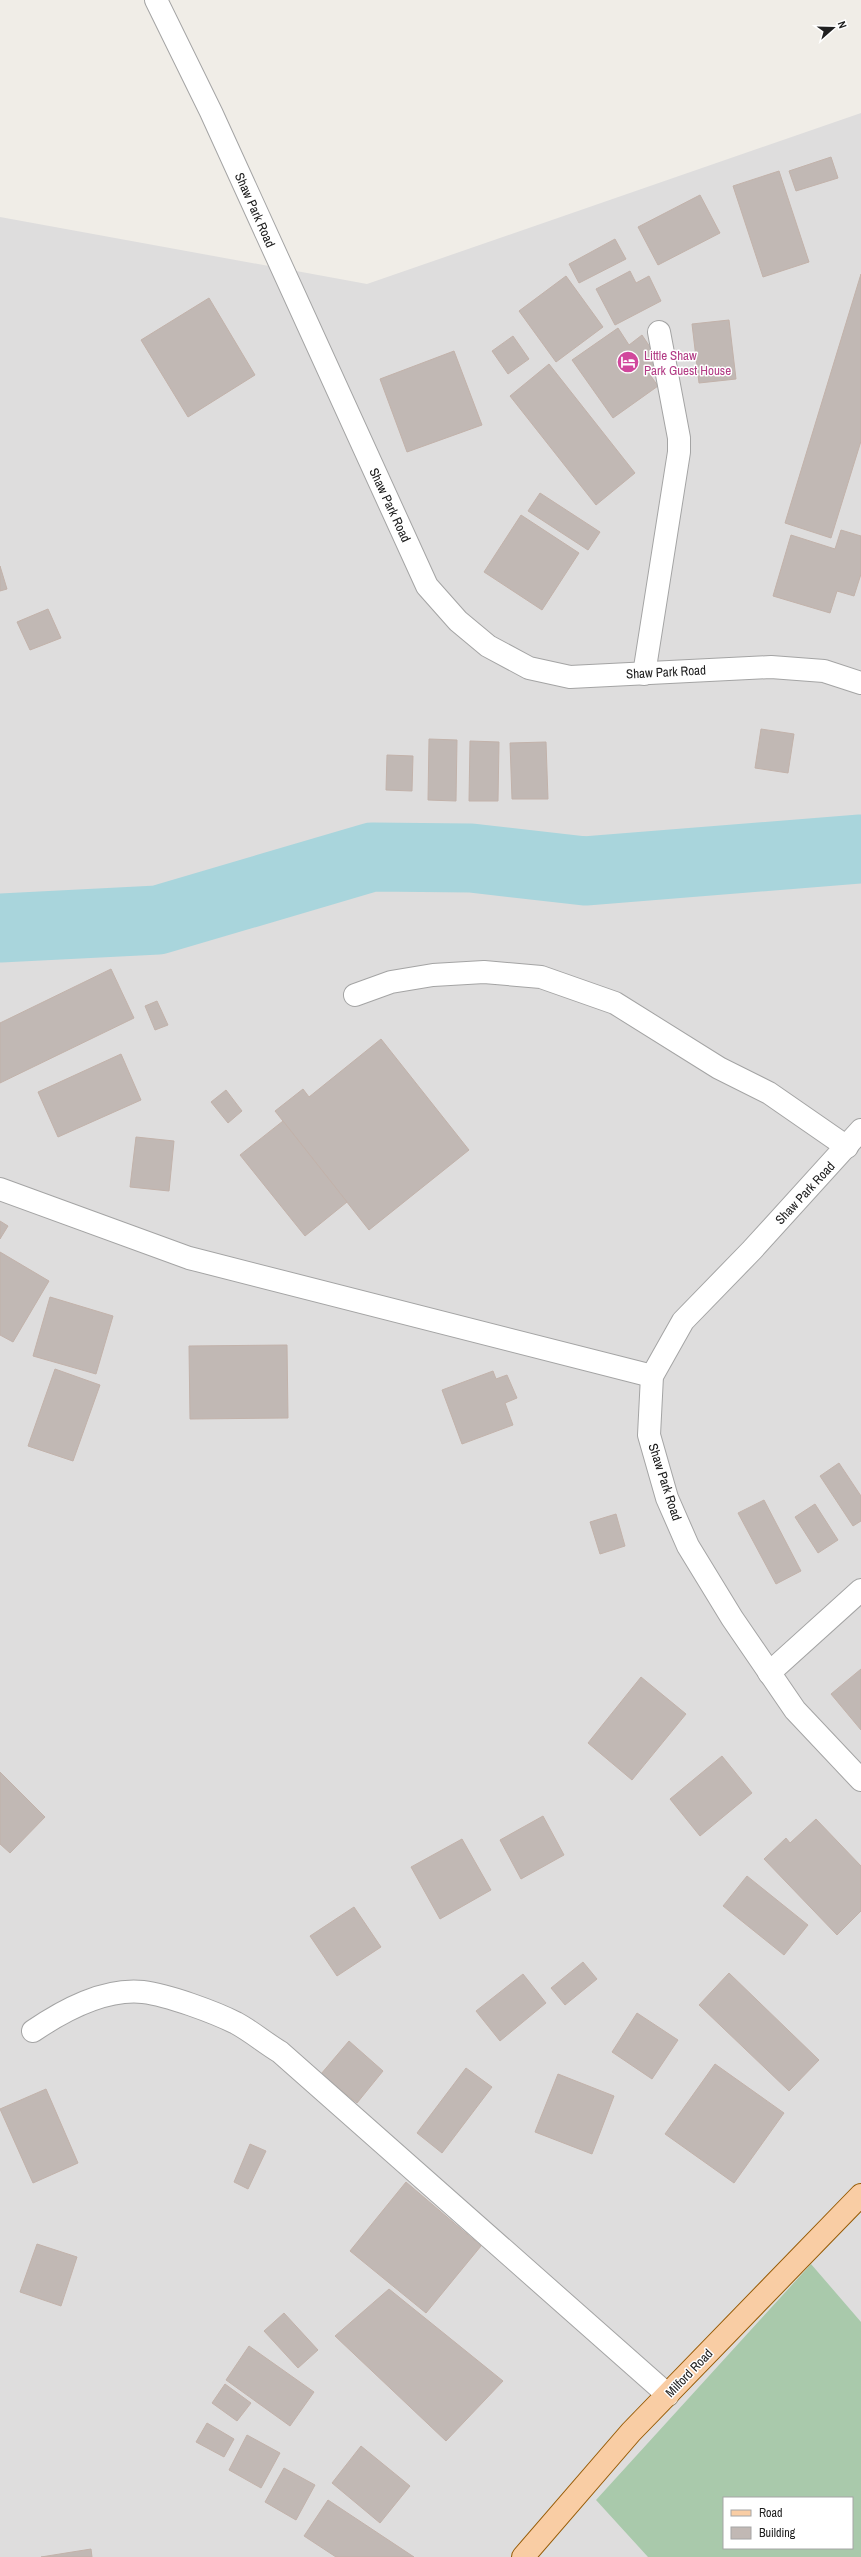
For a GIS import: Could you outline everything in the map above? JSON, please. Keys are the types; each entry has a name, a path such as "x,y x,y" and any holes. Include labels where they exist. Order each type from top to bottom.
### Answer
{"main road":[{"name":"Milford Road","path":"522,2557 632,2432 861,2195"}],"street":[{"name":"Shaw Park Road","path":"156,0 211,112 427,586 458,621 488,646 529,668 570,677 771,667 824,671 861,683"},
{"path":"644,674 679,452 679,438 659,332"},
{"path":"355,995 391,982 433,975 484,972 540,977 615,1003 719,1068 769,1093 847,1147"},
{"name":"Shaw Park Road","path":"861,1130 847,1147 683,1321 652,1376 649,1435 667,1498 688,1546 732,1618 795,1710 861,1780"},
{"path":"0,1189 189,1258 652,1376"},
{"path":"769,1673 861,1590"},
{"path":"33,2031 58,2014 106,1996 143,1992 188,2004 236,2023 280,2052 668,2395"}],"shaded area":[{"path":"861,113 861,2557 0,2557 0,217 367,284"}],"green space":[{"path":"811,2264 861,2322 861,2557 648,2557 596,2500"}],"building":[{"path":"831,157 838,178 796,191 789,171"},
{"path":"779,171 809,262 763,277 733,186"},
{"path":"700,195 720,233 658,265 638,227"},
{"path":"615,239 626,259 579,283 569,264"},
{"path":"630,271 636,283 649,276 661,301 615,325 596,289"},
{"path":"861,274 861,441 831,538 785,523"},
{"path":"566,276 603,327 556,362 519,311"},
{"path":"209,298 255,375 188,417 141,340"},
{"path":"729,320 736,379 699,383 692,324"},
{"path":"618,328 629,345 642,335 660,362 648,372 658,386 613,418 572,360"},
{"path":"513,336 529,359 508,374 492,351"},
{"path":"454,351 482,425 407,452 380,379"},
{"path":"549,364 635,473 596,505 510,396"},
{"path":"540,493 600,532 588,550 528,511"},
{"path":"521,515 579,553 542,610 484,572"},
{"path":"841,530 861,536 861,574 854,596 837,591 830,613 773,596 791,535 835,549"},
{"path":"0,566 7,589 0,591"},
{"path":"48,609 61,638 30,650 17,622"},
{"path":"761,729 794,734 788,773 755,768"},
{"path":"429,739 457,740 456,801 428,800"},
{"path":"470,741 499,742 498,801 469,801"},
{"path":"546,742 548,799 512,799 510,743"},
{"path":"387,755 413,756 412,791 386,790"},
{"path":"111,969 134,1018 0,1083 0,1023"},
{"path":"157,1001 168,1025 155,1030 145,1006"},
{"path":"381,1039 469,1150 369,1230 275,1111 303,1089 309,1097"},
{"path":"121,1054 141,1100 58,1137 38,1092"},
{"path":"226,1090 242,1111 228,1123 211,1102"},
{"path":"283,1121 347,1202 305,1236 240,1155"},
{"path":"136,1137 174,1141 169,1191 130,1187"},
{"path":"0,1221 8,1226 0,1239"},
{"path":"0,1252 49,1281 13,1342 0,1335"},
{"path":"50,1297 113,1316 96,1374 33,1356"},
{"path":"287,1345 288,1418 190,1419 189,1346"},
{"path":"55,1369 100,1385 73,1461 28,1446"},
{"path":"493,1371 496,1379 507,1375 517,1398 505,1403 513,1425 462,1444 442,1390"},
{"path":"839,1463 861,1496 861,1521 853,1526 820,1476"},
{"path":"764,1500 801,1571 776,1584 738,1513"},
{"path":"815,1504 838,1540 818,1553 795,1517"},
{"path":"616,1514 625,1546 600,1554 590,1522"},
{"path":"861,1669 861,1730 831,1694"},
{"path":"641,1677 686,1714 632,1780 588,1743"},
{"path":"722,1756 752,1793 700,1836 670,1799"},
{"path":"0,1772 45,1817 10,1853 0,1844"},
{"path":"543,1816 564,1855 521,1879 500,1840"},
{"path":"816,1819 861,1866 861,1911 837,1935 764,1859 786,1838 790,1843"},
{"path":"462,1839 491,1890 440,1919 411,1867"},
{"path":"747,1876 808,1925 784,1955 723,1906"},
{"path":"354,1907 381,1947 337,1976 310,1936"},
{"path":"583,1962 597,1979 565,2005 551,1988"},
{"path":"729,1973 819,2060 789,2091 699,2005"},
{"path":"523,1974 546,2003 500,2041 476,2011"},
{"path":"637,2013 678,2040 652,2079 612,2052"},
{"path":"349,2041 383,2071 357,2103 321,2074"},
{"path":"715,2064 784,2113 734,2183 665,2134"},
{"path":"466,2068 492,2087 442,2153 417,2133"},
{"path":"558,2074 614,2096 592,2154 535,2132"},
{"path":"46,2089 78,2163 33,2183 0,2109"},
{"path":"250,2144 266,2151 248,2189 234,2182"},
{"path":"406,2182 481,2246 426,2313 350,2251"},
{"path":"37,2244 77,2257 61,2306 20,2292"},
{"path":"389,2289 503,2381 446,2441 335,2336"},
{"path":"284,2313 318,2350 298,2368 264,2331"},
{"path":"249,2346 314,2392 290,2426 226,2380"},
{"path":"225,2384 251,2403 237,2421 212,2403"},
{"path":"207,2423 234,2439 224,2457 196,2442"},
{"path":"247,2435 280,2453 261,2488 229,2470"},
{"path":"361,2446 410,2486 380,2523 332,2483"},
{"path":"284,2468 315,2485 296,2520 265,2502"},
{"path":"328,2500 414,2557 336,2557 304,2536"},
{"path":"91,2549 92,2557 41,2557"}],"waterway":[{"path":"0,928 158,920 372,857 471,858 585,871 861,849"}],"place":[{"name":"Little Shaw Park Guest House","path":"628,362"}]}
